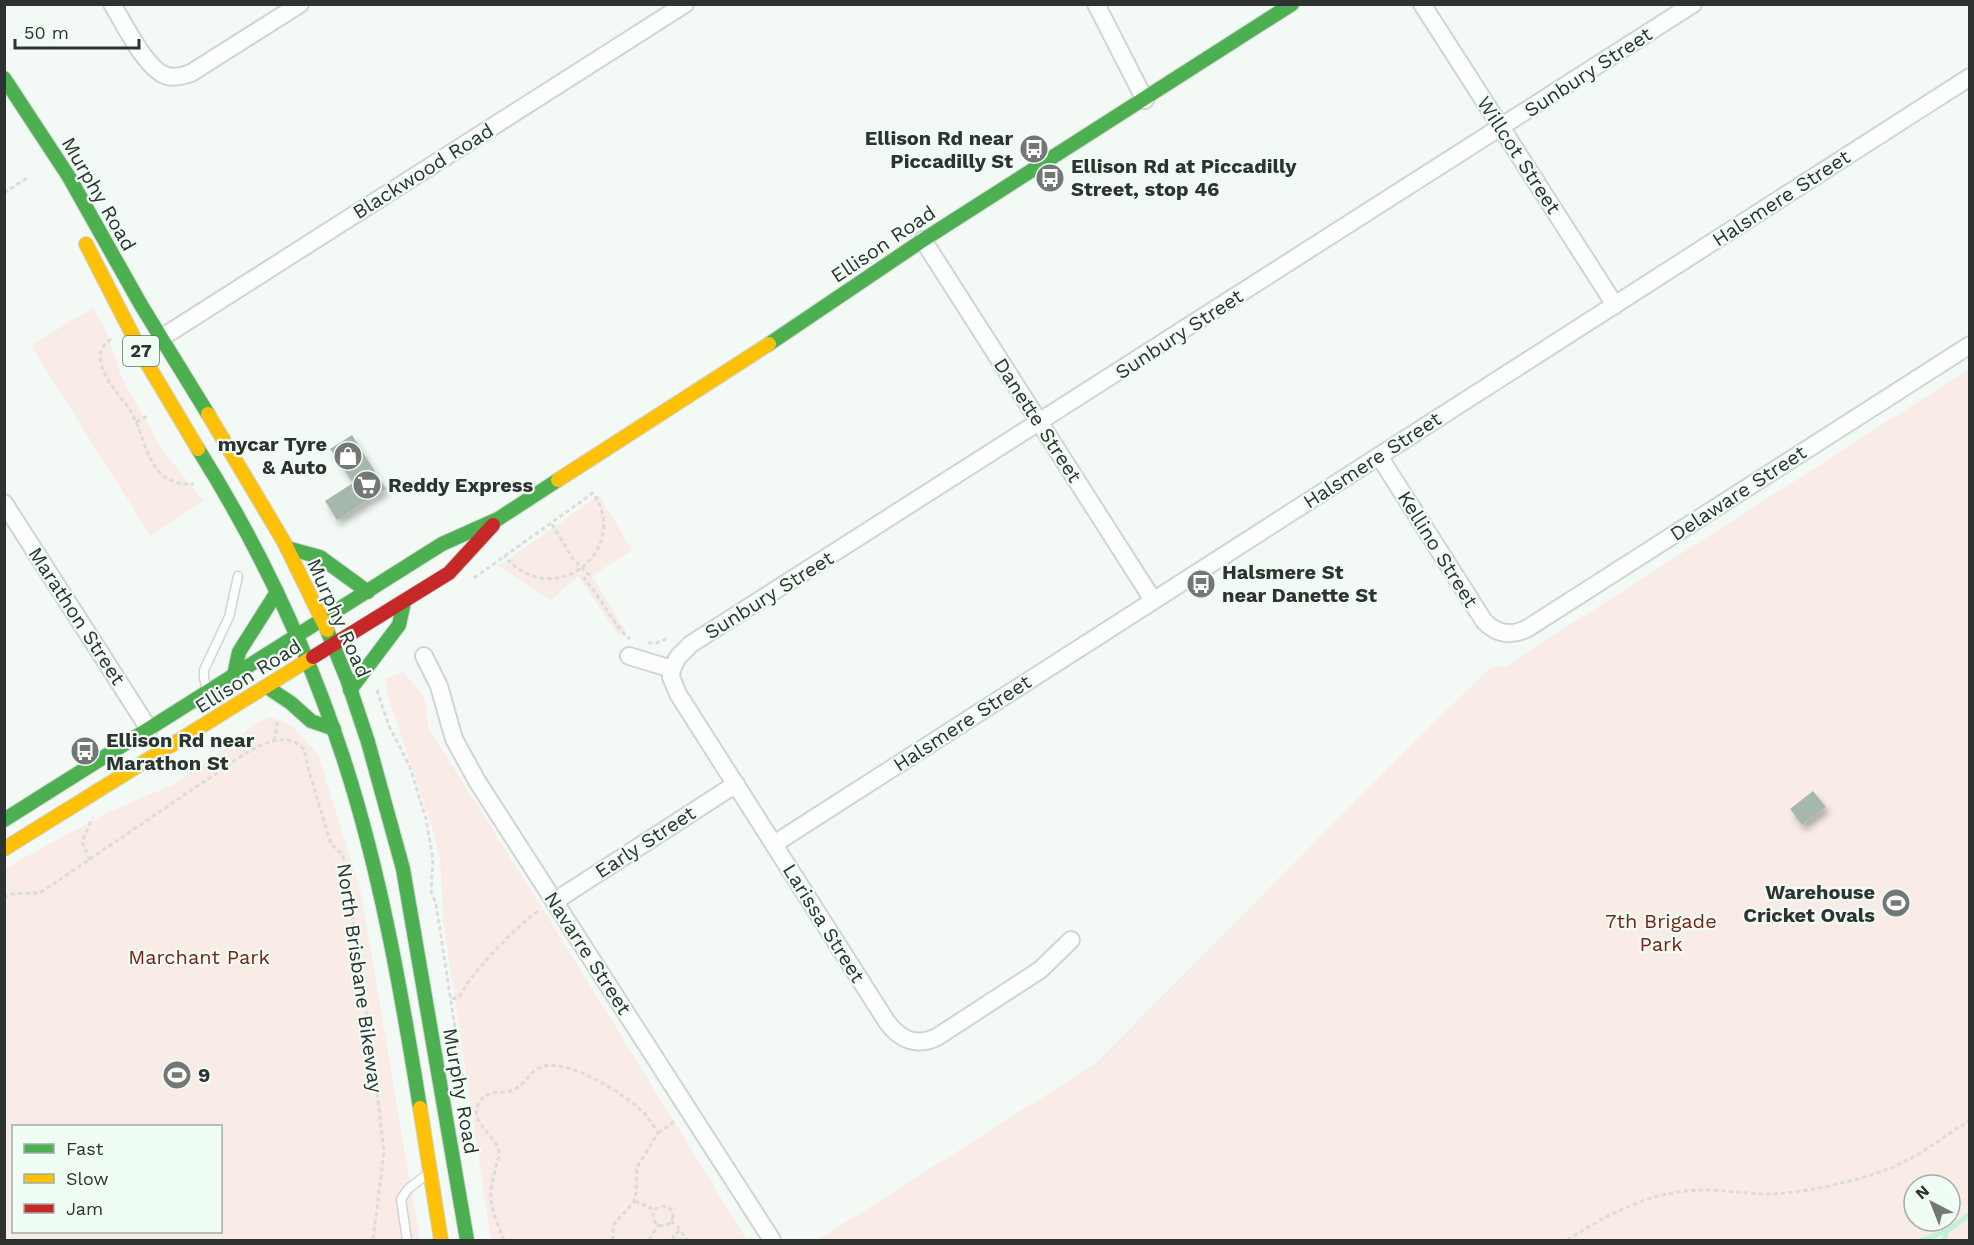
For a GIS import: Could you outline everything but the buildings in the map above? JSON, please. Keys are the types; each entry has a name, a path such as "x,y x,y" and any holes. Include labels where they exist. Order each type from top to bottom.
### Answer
{"main road":[{"name":"Ellison Road","path":"4,820 442,544 498,519 738,365 923,240 1292,4"},
{"name":"Murphy Road","path":"4,78 69,177 131,288 240,464 287,548 334,646 389,812 403,869 467,1240"},
{"name":"Murphy Road","path":"79,231 156,379 232,504 278,592 308,661 333,729 364,826 382,897 441,1240"},
{"name":"Ellison Road","path":"4,849 449,573 498,519"},
{"path":"287,548 320,557 368,592"},
{"path":"234,675 239,652 278,592"},
{"path":"350,690 399,625 404,602"},
{"path":"267,687 291,703 311,721 333,729"}],"street":[{"path":"112,4 151,64 168,76 182,76 191,73 300,4"},
{"name":"Blackwood Road","path":"161,338 685,4"},
{"path":"1096,4 1144,100"},
{"name":"Willcot Street","path":"1422,4 1615,305"},
{"name":"Sunbury Street","path":"672,669 678,657 691,644 1693,4"},
{"name":"Halsmere Street","path":"774,844 1970,77"},
{"name":"Danette Street","path":"923,240 1154,600"},
{"name":"Delaware Street","path":"1504,634 1521,632 1528,628 1970,345"},
{"name":"Kellino Street","path":"1379,456 1484,621 1490,628 1504,634"},
{"name":"Marathon Street","path":"4,503 149,729"},
{"path":"630,648 672,669"},
{"name":"Navarre Street","path":"424,656 439,686 454,739 464,758 771,1240"},
{"name":"Larissa Street","path":"672,669 671,676 678,694 894,1032 911,1042 930,1041 1040,970 1071,940"},
{"name":"Early Street","path":"555,901 736,784"}],"lane":[{"name":"Ellison Road","path":"207,691 204,670 228,617 238,576"},
{"path":"407,1240 401,1199 408,1189 429,1172"}],"path":[{"path":"4,193 27,178"},
{"path":"114,336 102,346 100,360 112,386 136,422 146,452 162,476 174,483 196,484"},
{"path":"136,422 149,415"},
{"path":"504,556 517,569 533,577 551,579 568,576 582,568 597,551 602,536 603,517 600,505 593,493 552,524 573,559 582,568 589,575 584,579 595,591 630,648"},
{"path":"642,642 656,644 666,639"},
{"name":"North Brisbane Bikeway","path":"4,898 11,894 39,893 246,753 262,745 274,741 292,741 304,749 331,844 344,855 372,1048 384,1152 373,1240"},
{"path":"90,860 82,842 93,817"},
{"path":"452,999 459,997 471,979 525,921 555,901"},
{"path":"504,1240 491,1201 495,1169 499,1158 498,1147 478,1121 477,1107 483,1096 491,1092 514,1090 539,1067 552,1065 592,1077 621,1095 645,1114 658,1133"},
{"path":"614,1240 613,1225 635,1201 637,1167 658,1133 679,1118"},
{"path":"1567,1240 1615,1212 1652,1197 1676,1192 1710,1190 1762,1194 1786,1193 1869,1174 1905,1160 1970,1120"},
{"path":"635,1201 655,1210"},
{"path":"667,1207 673,1215 671,1221 666,1225 659,1224 654,1218 655,1210 667,1207"},
{"path":"671,1221 687,1240"},
{"path":"649,1240 659,1224"},
{"path":"672,1240 680,1230"}],"green space":[{"path":"93,307 107,333 121,376 163,451 204,501 150,535 31,346"},
{"name":"7th Brigade Park","path":"1969,369 1969,1240 818,1240 1096,1063 1491,667 1504,667"},
{"path":"599,495 632,550 592,576 626,632 619,636 578,576 550,601 499,566"},
{"path":"403,672 424,696 429,729 747,1240 491,1240 443,921 440,859 431,824 387,694 386,678"},
{"name":"Marchant Park","path":"270,717 291,725 319,757 361,893 420,1240 5,1240 4,869 106,813 172,785 258,722"}],"waterway":[{"path":"1922,1240 1947,1231 1970,1214"},
{"path":"1944,1240 1946,1233"}],"traffic: fast":[{"path":"769,344 923,240 1292,4"},
{"path":"4,78 69,177 141,305 208,414"},
{"path":"198,449 241,523 280,598 314,677 343,757 379,887 420,1108"},
{"path":"4,820 442,544 498,519 558,480"},
{"path":"287,548 320,557 368,592"},
{"path":"234,675 239,652 277,592"},
{"path":"350,690 399,625 404,602"},
{"path":"327,630 347,679 368,742 403,869 467,1240"},
{"path":"267,687 291,703 311,721 334,729"}],"traffic: slow":[{"path":"86,244 148,365 198,449"},
{"path":"558,480 769,344"},
{"path":"208,414 284,542 327,630"},
{"path":"4,849 313,657"},
{"path":"420,1108 441,1240"}],"traffic: jam":[{"path":"313,657 449,573 493,525"}],"place":[{"name":"Ellison Rd near Piccadilly St","path":"1034,149"},
{"name":"Ellison Rd at Piccadilly Street, stop 46","path":"1050,178"},
{"name":"mycar Tyre & Auto","path":"348,456"},
{"name":"Reddy Express","path":"367,485"},
{"name":"Halsmere St near Danette St","path":"1201,584"},
{"name":"Ellison Rd near Marathon St","path":"85,751"},
{"name":"Warehouse Cricket Ovals","path":"1896,903"},
{"name":"9","path":"177,1075"}]}
